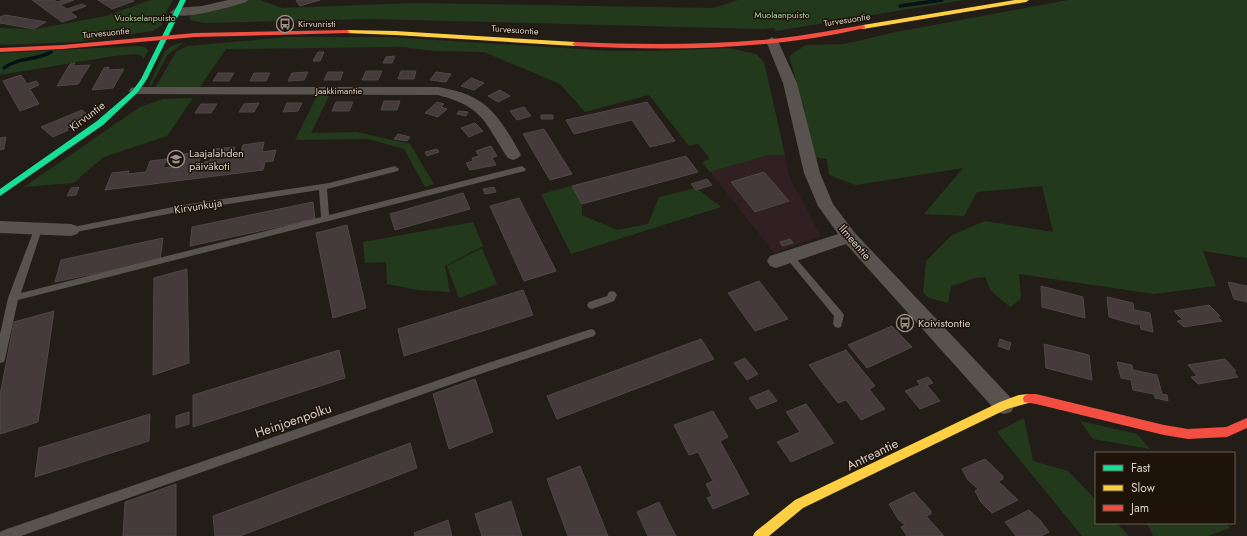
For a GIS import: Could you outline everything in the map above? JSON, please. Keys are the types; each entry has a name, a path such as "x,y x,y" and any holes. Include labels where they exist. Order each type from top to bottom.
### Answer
{"main road":[{"name":"Kirvuntie","path":"0,193 100,123 136,91 144,79 163,37 183,0"},
{"name":"Turvesuontie","path":"0,50 57,48 163,37 263,33 355,32 648,46 772,41 1026,0"},
{"path":"1004,405 1019,400 1036,399 1188,434 1227,432 1247,423"},
{"name":"Antreantie","path":"759,536 799,504 1004,405"}],"street":[{"path":"176,12 202,10 242,0"},
{"name":"Ilmeentie","path":"772,41 790,83 812,173 826,206 849,237 1004,405"},
{"name":"Jaakkimantie","path":"136,91 438,91 464,98 481,108 495,123 513,155"},
{"name":"Kirvunkuja","path":"0,227 71,230"},
{"path":"783,259 849,237"}],"lane":[{"name":"Kirvunkuja","path":"71,230 184,208 323,187 360,179 395,169"},
{"path":"13,298 522,169"},
{"path":"323,187 325,220"},
{"path":"0,359 5,326 13,298 38,229"},
{"path":"783,259 839,315 838,324"},
{"path":"592,305 611,298 612,295"},
{"name":"Heinjoenpolku","path":"4,536 485,368 591,333"}],"shaded area":[{"path":"768,155 785,155 790,178 821,236 774,253 710,172"}],"green space":[{"name":"Vuokselanpuisto","path":"150,0 173,0 163,18 162,25 153,31 76,42 0,45 0,28 35,29 106,16"},
{"name":"Muolaanpuisto","path":"246,0 260,0 282,8 413,3 713,8 738,0 964,0 776,31 773,28 762,29 372,19 204,23 190,20 189,12"},
{"path":"1068,0 1247,0 1247,258 1203,251 1216,286 1154,294 1019,274 1021,299 1010,307 991,291 985,277 976,278 951,286 948,303 929,298 923,292 926,261 952,235 985,221 1053,232 1042,186 977,192 964,216 924,214 963,168 856,185 829,175 827,159 814,157 803,105 789,56 806,45 844,44 896,32"},
{"path":"289,37 388,37 611,51 729,48 756,54 764,62 785,155 768,155 710,172 702,162 710,159 698,144 689,146 649,95 585,112 560,84 484,52 435,51 401,47 226,49 199,88 155,88 176,52 187,46"},
{"path":"185,42 168,54 151,86 149,85 165,51 173,45"},
{"path":"137,46 145,47 148,51 143,60 142,56 136,54 114,56 0,75 0,53"},
{"path":"318,94 329,96 311,133 357,132 410,144 434,184 425,187 404,149 368,139 295,140"},
{"path":"193,98 167,136 104,157 73,183 24,187 140,107 163,99"},
{"path":"572,186 582,204 582,215 617,230 648,224 659,197 696,188 721,207 571,254 541,194"},
{"path":"473,222 483,246 445,266 450,292 418,290 387,284 386,262 365,263 363,242"},
{"path":"482,248 497,284 459,298 447,266"},
{"path":"1024,418 1033,461 1068,471 1095,499 1095,524 1118,524 1129,536 1082,536 997,432"},
{"path":"1080,421 1137,434 1150,449 1093,439"},
{"path":"1147,524 1227,524 1230,528 1208,536 1153,536"}],"building":[{"path":"32,0 54,0 57,2 63,0 74,0 60,5 67,9 82,4 86,6 70,12 77,17 62,22"},
{"path":"98,0 133,0 134,1 112,9"},
{"path":"320,0 300,6 296,1"},
{"path":"5,15 46,22 34,29 0,23 0,17"},
{"path":"318,52 324,52 320,61 313,61"},
{"path":"395,56 392,63 383,63 386,57"},
{"path":"75,63 73,66 90,65 78,84 57,86 70,64"},
{"path":"109,67 108,70 124,69 113,88 92,90 104,68"},
{"path":"366,71 382,71 378,80 362,80"},
{"path":"401,71 416,71 414,79 398,79"},
{"path":"308,72 304,80 288,81 292,73"},
{"path":"328,72 343,72 340,80 324,80"},
{"path":"436,72 451,74 446,82 430,80"},
{"path":"218,73 234,73 229,81 213,81"},
{"path":"254,73 270,73 266,81 250,81"},
{"path":"21,75 27,84 36,81 39,85 30,89 39,104 20,111 3,81"},
{"path":"471,78 484,83 474,90 461,86"},
{"path":"500,90 510,96 498,102 488,96"},
{"path":"384,101 400,101 397,110 381,110"},
{"path":"336,102 353,102 349,111 332,111"},
{"path":"437,102 444,104 441,107 447,109 438,117 425,113"},
{"path":"647,102 675,141 650,147 632,120 574,134 566,120"},
{"path":"259,103 254,112 239,112 244,104"},
{"path":"287,103 302,103 298,111 283,112"},
{"path":"201,104 217,104 211,113 195,113"},
{"path":"524,107 531,116 517,120 510,111"},
{"path":"82,110 89,116 66,129 68,130 53,137 41,127"},
{"path":"459,111 468,112 466,116 457,114"},
{"path":"541,115 553,115 553,119 541,119"},
{"path":"475,123 483,131 469,137 461,128"},
{"path":"544,129 572,174 550,180 523,134"},
{"path":"398,134 410,137 407,141 394,139"},
{"path":"6,137 4,149 0,150 0,138"},
{"path":"264,142 262,152 276,150 273,161 265,162 263,170 105,190 112,173 129,171 128,174 146,172 150,161 167,159 163,168 180,166 184,154 202,152 199,163 210,161 214,149 235,147 232,157 240,156 243,145"},
{"path":"491,146 497,156 492,158 496,165 470,170 466,163 473,161 472,158 479,156 476,151"},
{"path":"437,149 439,152 427,156 425,152"},
{"path":"686,156 698,172 582,204 572,186"},
{"path":"764,172 789,201 755,212 731,182"},
{"path":"707,179 712,185 696,190 691,184"},
{"path":"79,187 76,195 67,196 71,188"},
{"path":"494,187 496,192 485,194 483,189"},
{"path":"463,193 470,209 395,230 390,214"},
{"path":"519,198 556,271 524,281 490,206"},
{"path":"313,202 315,219 190,246 192,227"},
{"path":"347,225 366,308 333,318 316,233"},
{"path":"163,238 160,260 55,282 61,260"},
{"path":"790,239 793,243 782,246 780,242"},
{"path":"187,269 189,363 153,375 154,278"},
{"path":"759,281 788,319 755,331 728,293"},
{"path":"1228,282 1247,286 1247,302 1234,299"},
{"path":"1041,286 1083,297 1085,318 1042,307"},
{"path":"523,290 533,315 404,356 398,329"},
{"path":"1107,297 1133,303 1134,310 1150,313 1153,332 1141,329 1140,324 1134,324 1109,317"},
{"path":"1209,305 1220,316 1217,316 1222,321 1184,327 1177,321 1183,320 1174,311"},
{"path":"54,311 38,422 0,434 0,395 14,322"},
{"path":"892,326 912,347 867,368 848,345"},
{"path":"701,339 714,359 557,419 547,396"},
{"path":"1000,339 1011,343 1009,350 998,346"},
{"path":"1044,344 1089,355 1092,380 1046,368"},
{"path":"339,350 345,378 193,427 193,395"},
{"path":"846,350 875,386 869,389 885,409 861,420 846,400 838,403 809,365"},
{"path":"745,358 758,374 747,380 734,363"},
{"path":"1225,359 1236,371 1234,372 1238,377 1198,384 1191,377 1197,376 1188,365"},
{"path":"1117,362 1132,365 1133,370 1157,375 1162,394 1167,395 1168,401 1155,398 1154,394 1133,390 1131,380 1121,378"},
{"path":"928,377 933,383 927,385 940,401 920,409 905,391 920,385 917,381"},
{"path":"475,379 493,432 449,449 433,394"},
{"path":"769,390 777,401 757,409 749,398"},
{"path":"806,404 834,443 791,462 777,442 800,432 786,412"},
{"path":"713,411 728,437 720,441 749,494 713,509 707,498 712,496 706,484 713,481 698,452 689,455 674,425"},
{"path":"189,412 189,424 176,428 176,416"},
{"path":"150,414 149,441 35,477 39,448"},
{"path":"410,443 417,468 240,536 215,536 213,516"},
{"path":"985,459 1003,476 1003,479 998,481 1018,500 992,513 981,502 975,491 978,489 968,480 962,469"},
{"path":"580,466 608,536 568,536 547,479"},
{"path":"176,484 176,536 123,536 125,502"},
{"path":"914,492 931,511 931,514 926,516 944,536 907,536 901,527 905,525 898,519 889,504"},
{"path":"511,501 522,536 482,536 475,514"},
{"path":"659,502 676,536 648,536 637,512"},
{"path":"1029,510 1040,520 1049,532 1041,536 1016,536 1005,522"},
{"path":"448,520 452,536 415,536 414,533"}],"waterway":[{"path":"900,6 942,0"},
{"path":"4,68 10,64 40,57 51,52"}],"traffic: fast":[{"path":"0,193 100,123 136,91 144,79 183,0"}],"traffic: slow":[{"path":"863,27 1026,0"},
{"path":"347,32 395,33 575,44"},
{"path":"759,536 799,504 1004,405 1019,400 1028,399"}],"traffic: jam":[{"path":"575,44 649,46 723,45 784,40 863,27"},
{"path":"0,50 63,47 195,35 347,32"},
{"path":"1028,399 1036,399 1164,430 1188,434 1227,432 1247,423"}],"place":[{"name":"Kirvunristi","path":"285,24"},
{"name":"Laajalahden päiväkoti","path":"176,159"},
{"name":"Koivistontie","path":"905,323"}]}
